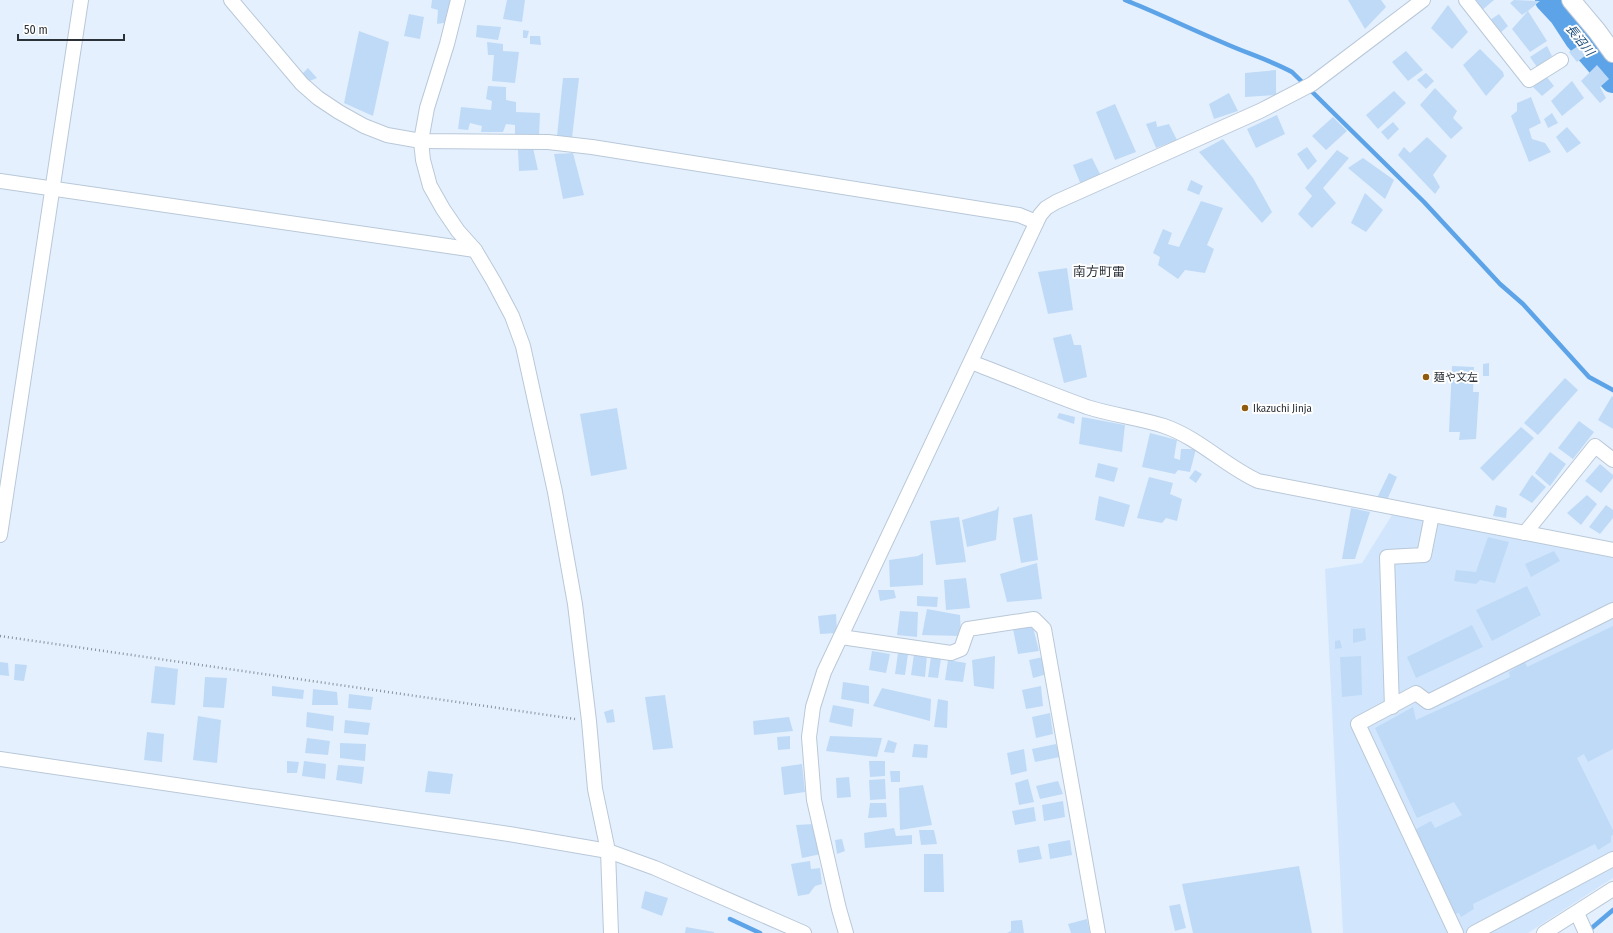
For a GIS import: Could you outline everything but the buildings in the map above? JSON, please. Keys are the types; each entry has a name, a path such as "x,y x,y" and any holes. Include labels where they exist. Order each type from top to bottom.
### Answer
{"main road":[{"path":"1571,0 1590,21 1613,53"}],"street":[{"path":"0,535 51,189 81,0"},
{"path":"231,0 302,84 318,98 364,126 387,135 421,141 548,142 592,147 1019,215 1036,222"},
{"path":"458,0 447,44 427,108 421,141 423,160 430,186 458,231 475,250 512,316 523,346 555,492 575,604 590,721 595,789 608,851 611,933"},
{"path":"846,933 814,800 809,737 813,707 824,672 1036,222 1046,208 1056,202 1260,110 1307,87 1423,0"},
{"path":"1466,0 1529,80 1561,60"},
{"path":"0,182 475,250"},
{"path":"971,362 1089,407 1164,426 1192,440 1244,474 1258,481 1613,550"},
{"path":"1525,533 1595,446 1613,460"},
{"path":"1392,706 1387,557 1424,555 1432,515"},
{"path":"1456,933 1358,724 1416,693 1428,702 1613,610"},
{"path":"841,637 951,653 961,649 968,629 1034,619 1044,629 1098,933"},
{"path":"0,759 509,834 608,851 655,868 804,933"},
{"path":"1474,933 1613,859"},
{"path":"1544,933 1613,889"},
{"path":"1576,913 1585,930"}],"path":[{"path":"0,636 590,721"}],"shaded area":[{"path":"1392,515 1457,525 1613,558 1613,878 1528,933 1343,933 1325,569 1362,563"}],"waterway":[{"path":"1125,0 1292,72 1424,202 1500,284 1523,304 1589,377 1613,390"},
{"name":"長沼川","path":"1548,0 1562,15 1577,38 1613,80"},
{"path":"1587,932 1613,910"},
{"path":"730,919 760,933"}],"place":[{"name":"麺や文左","path":"1426,377"},
{"name":"Ikazuchi Jinja","path":"1245,408"}],"district":[{"name":"南方町雷","path":"1099,271"}]}
